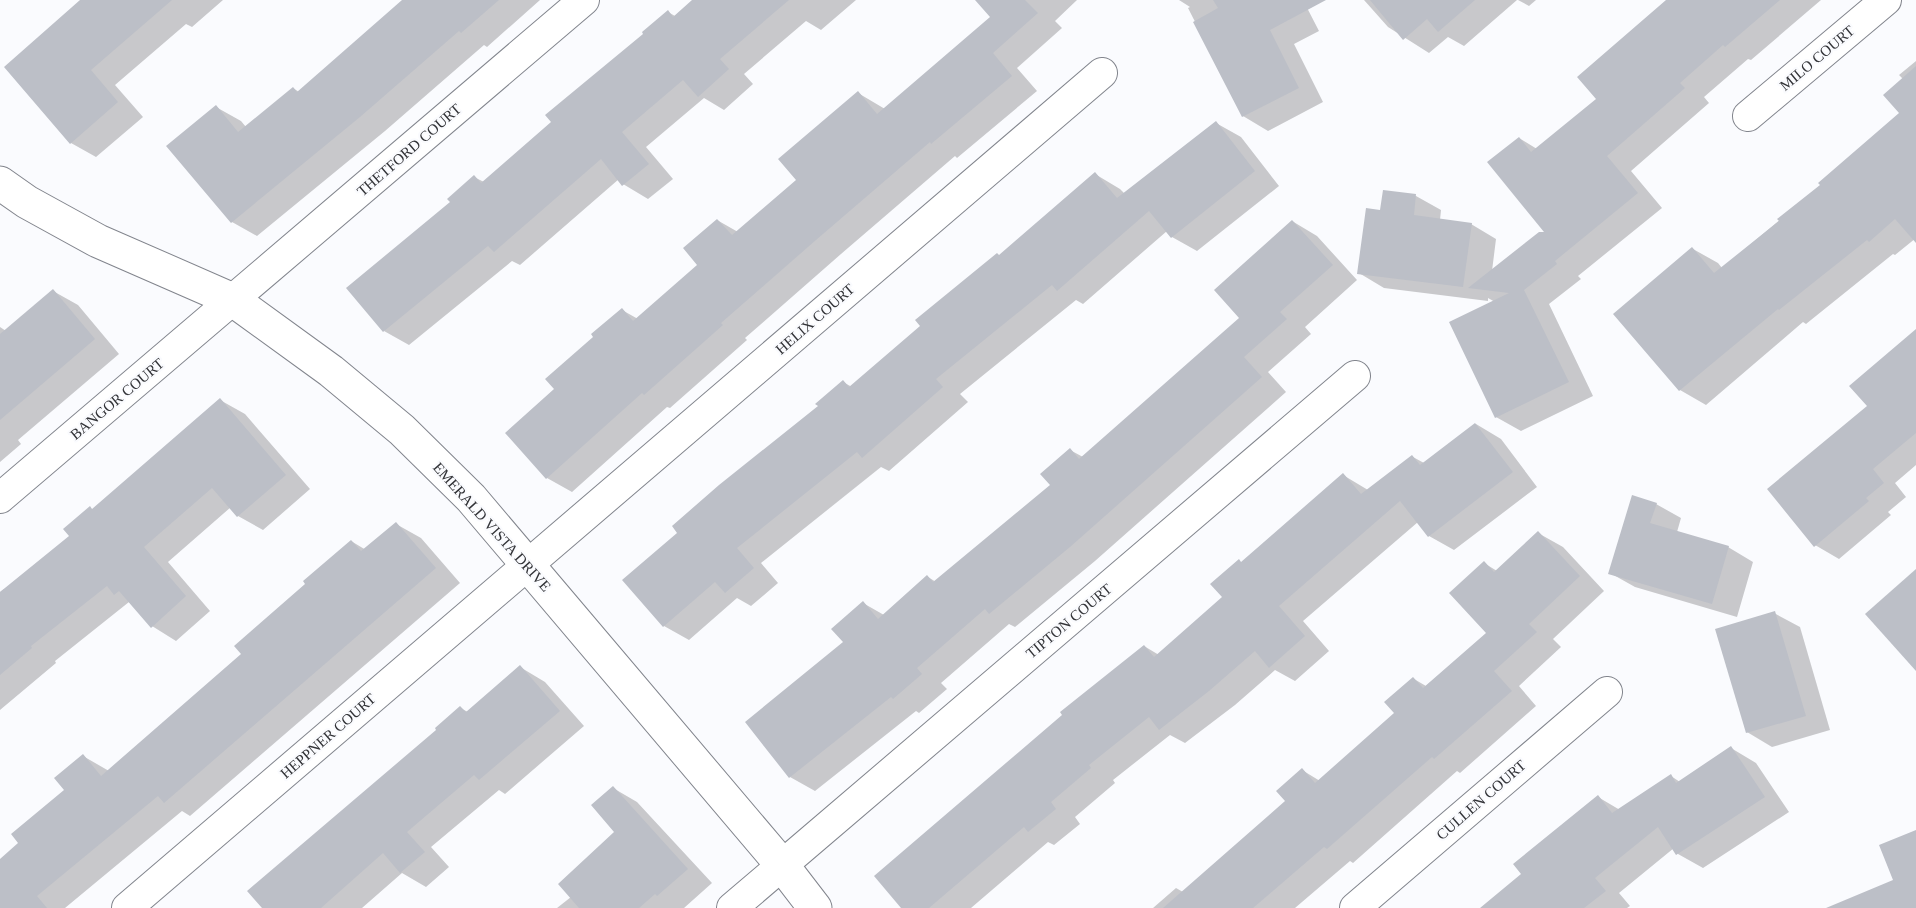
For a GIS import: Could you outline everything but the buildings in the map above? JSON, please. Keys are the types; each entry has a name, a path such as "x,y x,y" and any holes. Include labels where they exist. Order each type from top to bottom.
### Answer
{"street":[{"name":"THETFORD COURT","path":"233,300 584,0"},
{"name":"MILO COURT","path":"1748,116 1886,0"},
{"name":"HELIX COURT","path":"528,565 1102,73"},
{"name":"EMERALD VISTA DRIVE","path":"0,183 27,202 98,241 233,300 331,371 402,430 471,498 782,865 815,908"},
{"name":"BANGOR COURT","path":"0,498 233,300"},
{"name":"TIPTON COURT","path":"732,908 1355,376"},
{"name":"HEPPNER COURT","path":"127,908 528,565"},
{"name":"CULLEN COURT","path":"1355,908 1607,692"}]}
